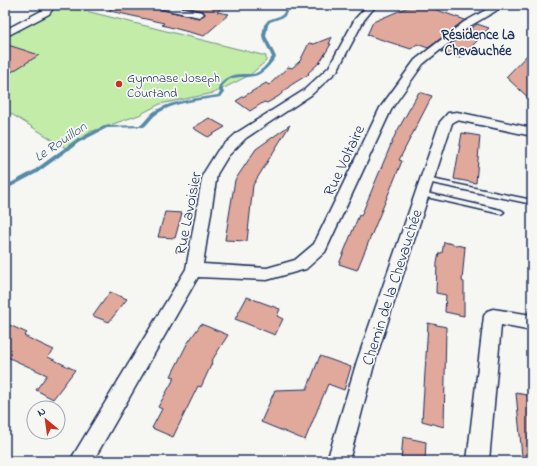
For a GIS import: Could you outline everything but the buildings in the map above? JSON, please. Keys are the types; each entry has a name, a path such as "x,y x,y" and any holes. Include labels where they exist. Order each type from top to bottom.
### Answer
{"street":[{"path":"157,5 199,14"},
{"name":"Rue Voltaire","path":"194,270 267,274 300,265 320,248 386,108 419,62 466,24 502,5"},
{"path":"5,34 46,12 50,7"},
{"name":"Rue Lavoisier","path":"81,461 194,270 210,174 222,153 242,135 307,94 333,69 360,19 371,7"},
{"name":"Chemin de la Chevauchée","path":"338,461 366,361 446,122 452,116 464,117 532,132"},
{"path":"478,461 493,316 532,323"}],"lane":[{"path":"424,187 532,202"},
{"path":"424,187 501,212"}],"green space":[{"name":"Gymnase Joseph Courtand","path":"62,5 266,56 266,61 250,75 214,93 160,104 139,115 90,132 69,150 5,110 5,35"}],"waterway":[{"name":"Le Rouillon","path":"5,188 35,172 76,142 106,127 142,126 153,114 162,109 186,101 219,96 222,93 220,87 227,79 231,77 240,75 255,75 274,57 264,36 266,25 269,21 283,16 290,5"}],"place":[{"name":"Gymnase Joseph Courtand","path":"119,84"}],"district":[{"name":"Résidence La Chevauchée","path":"478,42"}]}
